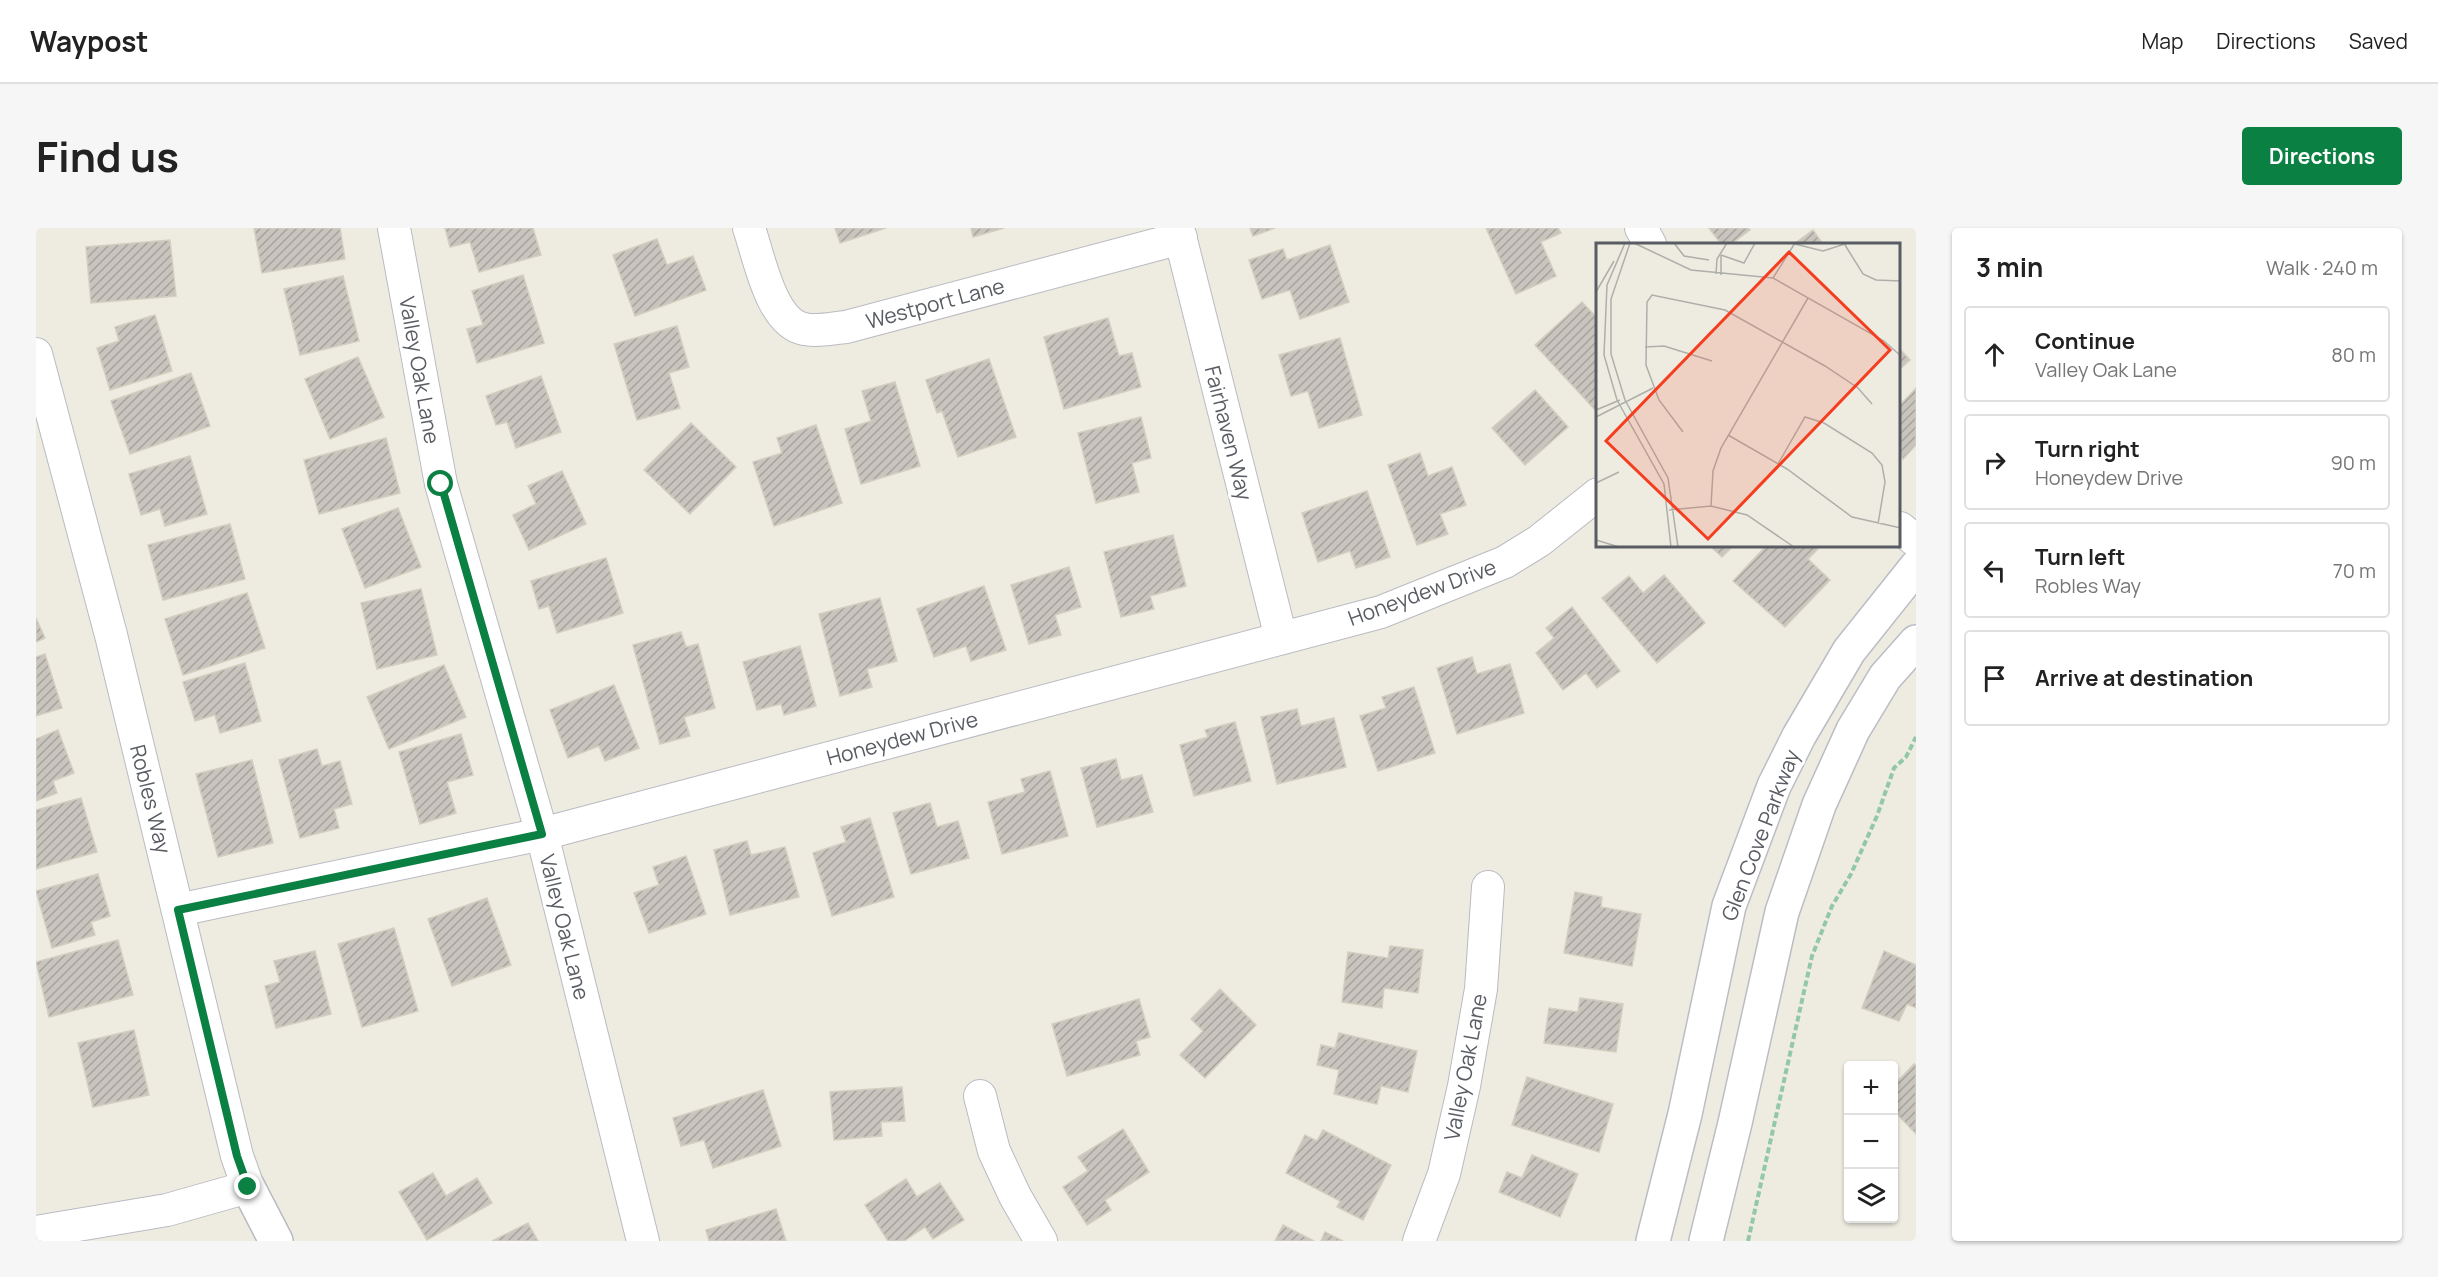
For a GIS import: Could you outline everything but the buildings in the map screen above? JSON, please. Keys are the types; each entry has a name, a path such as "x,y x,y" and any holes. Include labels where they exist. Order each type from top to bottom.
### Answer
{"main road":[{"name":"Glen Cove Parkway","path":"1653,1241 1685,1114 1729,906 1774,786 1798,736 1849,651 1916,567"},
{"path":"1706,1241 1782,912 1789,891 1820,805 1852,730 1885,677 1916,642"},
{"name":"Robles Way","path":"248,1187 276,1241"}],"street":[{"name":"Valley Oak Lane","path":"394,228 441,484 542,834 643,1241"},
{"name":"Westport Lane","path":"749,228 776,307 790,324 806,330 846,327 1179,233"},
{"path":"1641,228 1649,243"},
{"name":"Fairhaven Way","path":"1179,233 1281,638"},
{"name":"Robles Way","path":"36,354 111,635 237,1156 248,1187"},
{"name":"Honeydew Drive","path":"178,910 542,834 1381,612 1505,562 1539,541 1596,496"},
{"path":"1901,530 1916,541"},
{"name":"Valley Oak Lane","path":"1419,1241 1444,1174 1464,1086 1481,989 1488,887"},
{"path":"980,1096 994,1151 1041,1241"},
{"path":"36,1232 167,1210 248,1187"}],"path":[{"path":"1748,1241 1812,957 1832,906 1851,874 1877,816 1894,768 1906,757 1916,737"}],"route":[{"path":"248,1187 237,1156 178,910 542,834 441,484"}]}
